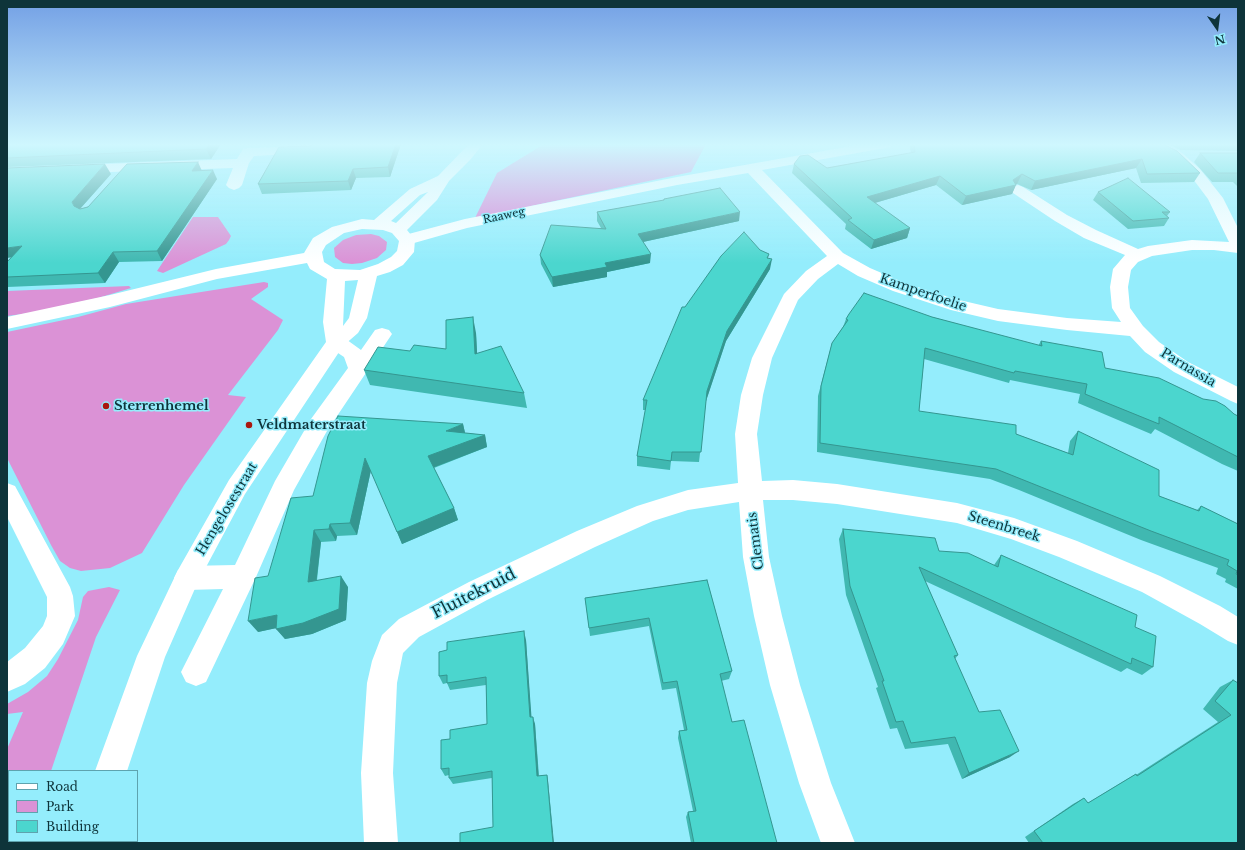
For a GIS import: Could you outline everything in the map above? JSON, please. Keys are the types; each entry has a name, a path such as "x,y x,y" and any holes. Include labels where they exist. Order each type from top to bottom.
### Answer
{"street":[{"path":"379,224 415,192 433,184"},
{"path":"403,235 432,197 440,184"},
{"name":"Raaweg","path":"403,235 664,184"},
{"name":"Kamperfoelie","path":"767,184 837,257 864,272 899,287 951,304 998,315 1067,324 1136,330"},
{"path":"1204,184 1215,198 1238,244"},
{"path":"1018,190 1060,218 1084,231 1138,255"},
{"path":"379,224 403,235 407,244 404,252 397,261 369,274 352,276 336,275 319,268 313,257 315,247 319,242 338,230 358,225 379,224"},
{"name":"Parnassia","path":"1238,248 1214,245 1192,245 1148,251 1132,258 1122,269 1119,288 1121,308 1136,330 1152,346 1181,367 1238,396"},
{"path":"7,323 110,301 216,274 313,257"},
{"name":"Clematis","path":"837,257 812,275 790,298 762,358 752,395 746,434 756,557 768,616 785,685 815,782 838,843"},
{"name":"Hengelosestraat","path":"111,770 151,656 187,578 237,487 326,359 336,342 351,329 358,318 369,274"},
{"path":"336,275 333,322 336,342 353,353 358,368"},
{"path":"196,672 243,577 283,488 319,425 382,334"},
{"name":"Steenbreek","path":"750,490 793,490 899,502 957,513 1014,529 1068,549 1151,584 1210,615 1238,632"},
{"name":"Fluitekruid","path":"380,843 378,773 382,683 386,661 392,645 408,628 586,539 646,513 688,500 750,490"},
{"path":"7,493 60,596 61,616 53,635 35,658 15,674 7,678"},
{"name":"Hengelosestraat","path":"187,578 243,577"}],"green space":[{"path":"193,217 218,217 231,236 229,240 226,244 163,273 157,271"},
{"path":"371,234 379,236 387,242 386,250 377,258 362,263 352,264 343,263 335,257 334,248 343,240 356,235"},
{"path":"264,282 268,283 268,287 251,299 283,320 278,330 228,395 246,397 184,485 142,553 110,568 81,571 70,568 60,561 7,458 7,332 78,317 126,304"},
{"path":"129,286 131,288 98,298 30,313 7,316 7,291"},
{"path":"109,587 120,590 96,637 51,770 8,770 8,842 29,843 7,843 7,749 23,712 7,714 7,704 28,692 47,676 58,659 78,620 83,597 88,591"}],"shaded area":[{"path":"492,184 636,184 475,218"}],"building":[{"path":"7,184 88,184 72,202 74,206 80,209 88,207 109,184 204,184 157,251 113,252 98,273 7,277 7,262 22,246 7,248"},
{"path":"815,184 913,184 867,197 910,228 874,240 848,220 852,218"},
{"path":"950,184 1015,184 1016,185 966,196"},
{"path":"1116,184 1135,184 1170,212 1162,212 1169,218 1133,221 1098,192"},
{"path":"720,188 740,212 638,234 651,254 605,263 607,267 552,277 540,255 551,225 606,229 597,212"},
{"path":"744,232 760,250 769,254 767,258 772,259 727,331 707,391 701,452 672,452 671,461 637,456 647,400 643,400 682,307 685,307 721,256"},
{"path":"864,293 932,317 1042,346 1041,341 1102,352 1105,368 1159,378 1203,399 1216,401 1225,406 1238,416 1238,457 1159,417 1159,424 1085,394 1087,384 1015,371 1014,373 925,348 919,411 1016,425 1016,434 1073,455 1078,431 1159,470 1159,496 1199,511 1201,506 1238,524 1238,575 1236,574 1237,571 1227,565 1229,560 1151,531 996,469 820,443 821,386 832,343 848,320 846,319 849,314"},
{"path":"473,317 475,354 501,346 524,393 364,370 378,347 410,351 414,345 446,349 446,320"},
{"path":"338,416 463,424 446,431 485,435 428,456 454,508 397,532 365,458 350,523 330,524 329,529 314,530 308,582 341,576 339,609 303,623 276,629 277,615 248,621 255,578 268,576 291,498 313,496 328,436"},
{"path":"843,529 935,538 939,551 968,553 998,567 1001,555 1137,615 1135,627 1156,636 1153,667 1132,658 1131,664 919,567 958,655 954,656 979,712 1000,710 1019,751 969,773 955,737 911,743 903,721 896,722 882,681 884,681 850,586"},
{"path":"707,580 732,671 720,674 732,722 744,720 777,843 694,843 688,812 696,811 679,731 687,730 677,681 663,683 649,618 589,628 585,598"},
{"path":"524,631 530,717 533,717 537,776 547,775 553,843 460,843 460,833 493,827 492,771 449,778 449,768 441,769 441,740 450,739 450,730 487,724 486,677 447,683 447,675 439,676 439,652 447,650 447,642"},
{"path":"1233,680 1238,683 1238,843 1043,843 1034,831 1084,798 1088,803 1136,774 1137,776 1231,715 1215,701"}],"place":[{"name":"Sterrenhemel","path":"106,406"},
{"name":"Veldmaterstraat","path":"249,425"}]}
